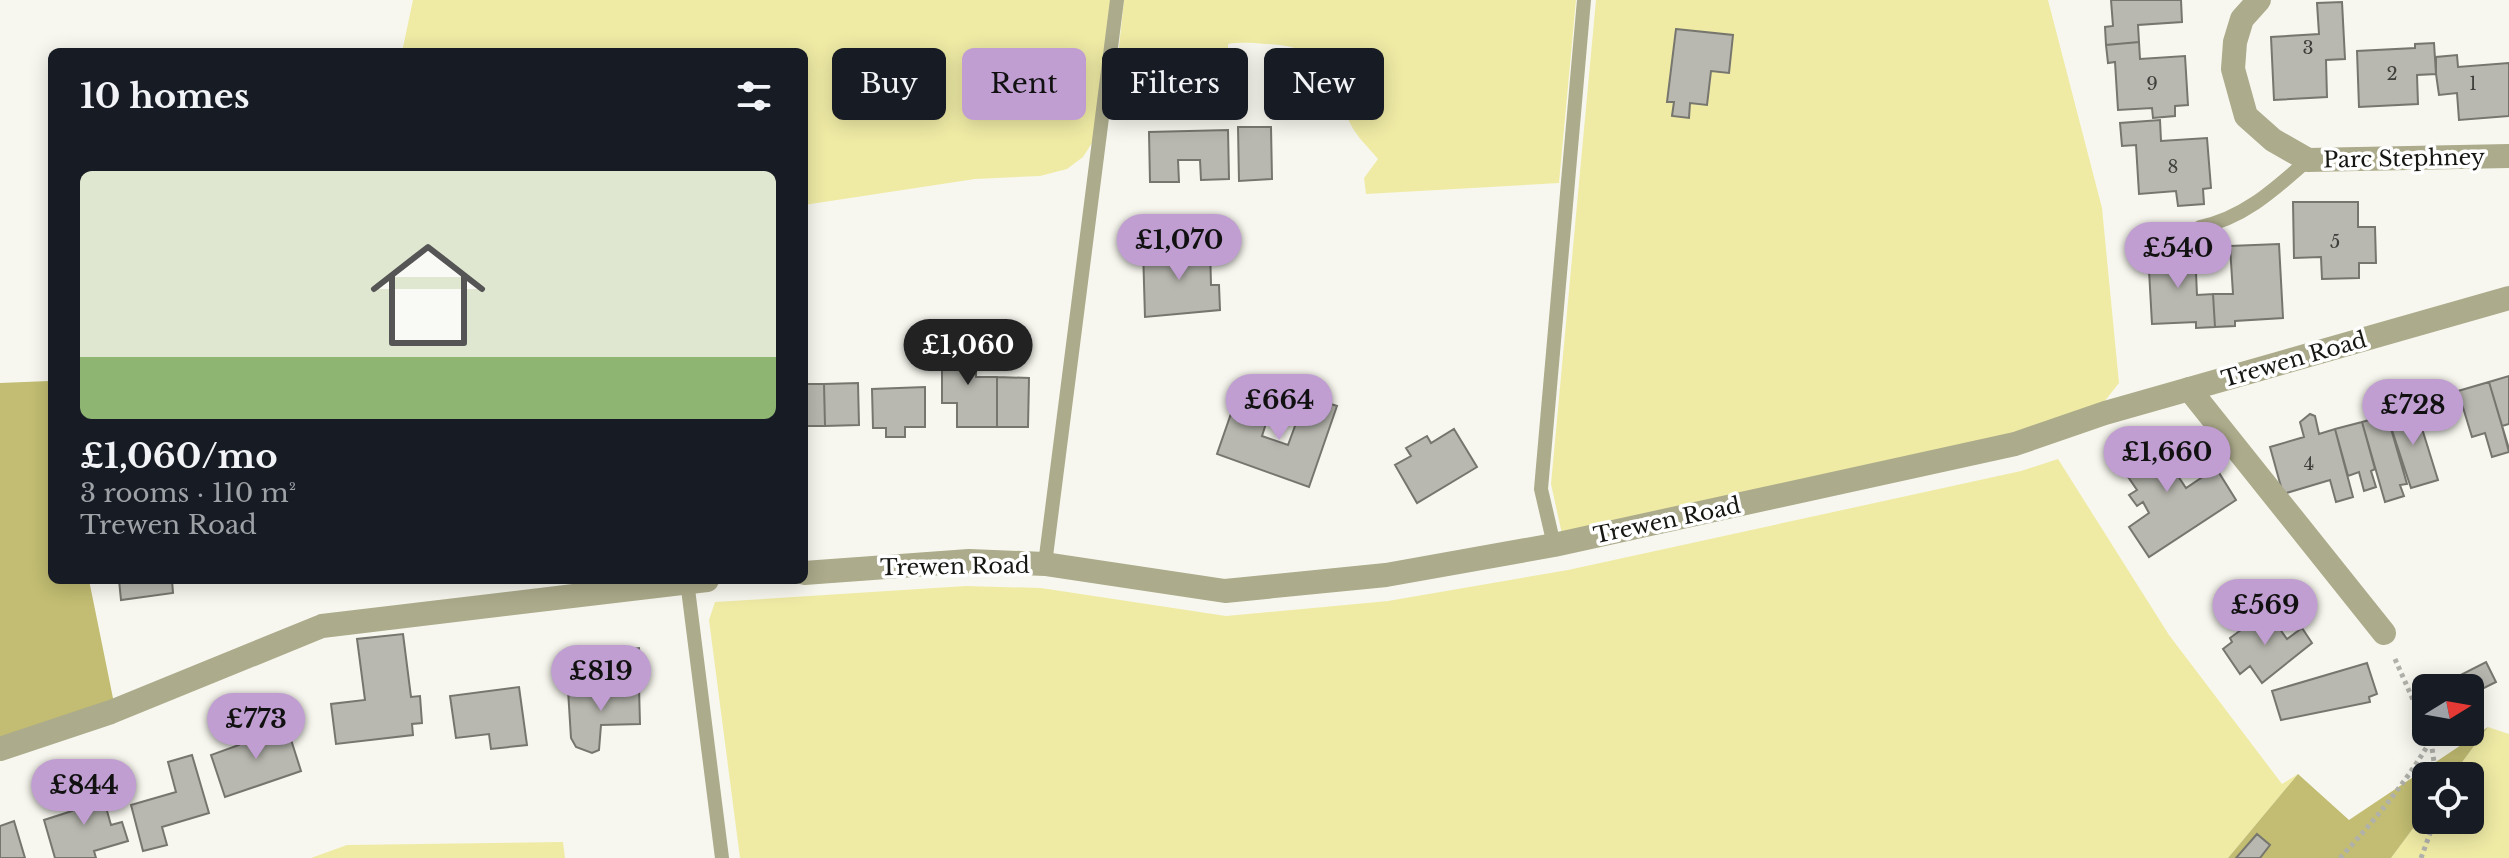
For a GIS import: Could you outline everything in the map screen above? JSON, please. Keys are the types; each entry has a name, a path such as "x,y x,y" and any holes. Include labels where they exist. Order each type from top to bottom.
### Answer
{"street":[{"name":"Parc Stephney","path":"2259,0 2242,19 2235,42 2233,69 2238,94 2246,116 2264,132 2308,160 2509,156"},
{"name":"Trewen Road","path":"808,573 969,561 1045,564 1225,591 1386,575 1554,545 2015,444 2189,389 2509,298"},
{"path":"2189,389 2384,633"},
{"path":"0,749 111,712 322,626 672,584"}],"lane":[{"path":"1045,564 1117,0"},
{"path":"1554,545 1541,489 1584,0"},
{"path":"2200,227 2224,222 2244,212 2308,160"},
{"path":"697,584 722,858"}],"path":[{"path":"2384,633 2412,696"},
{"path":"2340,858 2385,809 2427,746"},
{"path":"2421,858 2430,834"}],"shaded area":[{"path":"413,0 1115,0 1110,48 1102,48 1101,129 1083,157 1067,169 1040,176 975,179 808,204 808,48 403,48"},
{"path":"1124,0 1576,0 1559,183 1366,194 1364,178 1378,159 1350,120 1384,120 1384,48 1293,48 1246,43 1228,44 1228,48 1119,48"},
{"path":"1596,0 2048,0 2102,208 2119,383 2092,417 1564,543 1551,484"},
{"path":"48,381 48,584 90,584 115,708 0,746 0,383"},
{"path":"2058,459 2169,635 2282,784 2298,774 2228,858 740,858 709,620 715,602 966,586 1041,588 1226,616 1388,601 1568,570 2021,471"},
{"path":"2488,727 2509,734 2509,858 2391,858 2412,830 2412,834 2484,834 2484,762 2462,762 2474,746 2484,746 2484,732"},
{"path":"2460,746 2474,746 2462,762 2436,762"},
{"path":"2298,774 2349,820 2412,778 2412,830 2391,858 2228,858"},
{"path":"563,842 565,858 311,858 347,845"}],"building":[{"path":"2111,0 2181,0 2182,22 2138,25 2139,42 2106,45 2105,27 2113,26"},
{"path":"2342,2 2345,59 2326,60 2327,97 2274,100 2271,37 2319,34 2317,3"},
{"path":"1676,29 1733,35 1729,73 1711,71 1707,105 1690,103 1689,118 1672,116 1674,102 1667,102"},
{"path":"2139,42 2140,59 2185,56 2188,105 2175,106 2175,116 2153,118 2152,108 2118,110 2115,62 2108,63 2106,45"},
{"path":"2434,43 2436,74 2417,75 2418,104 2359,107 2357,51 2415,48 2415,44"},
{"path":"2457,55 2458,67 2509,63 2509,116 2459,120 2457,93 2439,95 2436,74 2436,57"},
{"path":"2160,120 2161,141 2207,138 2211,188 2203,189 2204,204 2178,206 2176,191 2139,194 2136,145 2122,146 2120,123"},
{"path":"1238,127 1271,127 1272,179 1239,181"},
{"path":"1228,130 1229,179 1201,180 1200,160 1178,160 1179,182 1150,182 1149,132"},
{"path":"2293,202 2358,202 2358,227 2375,227 2376,263 2359,263 2359,278 2322,279 2321,257 2294,258"},
{"path":"2279,244 2283,318 2235,321 2235,326 2215,327 2213,294 2233,294 2230,246"},
{"path":"1210,247 1211,285 1219,285 1220,310 1145,317 1143,249"},
{"path":"2195,250 2197,295 2213,294 2215,327 2196,328 2196,322 2152,324 2148,252"},
{"path":"942,344 976,344 976,377 997,377 997,427 957,427 957,403 942,403"},
{"path":"2509,376 2509,424 2502,426 2509,452 2492,457 2485,433 2472,437 2458,391"},
{"path":"2509,376 2509,424 2502,426 2489,382"},
{"path":"997,377 1029,378 1028,427 997,427"},
{"path":"2489,382 2509,449 2509,452 2492,457 2485,433 2472,437 2458,391"},
{"path":"858,383 859,425 825,426 824,384"},
{"path":"808,384 824,384 825,426 808,426"},
{"path":"925,387 925,427 905,427 905,437 886,437 886,428 873,428 872,389"},
{"path":"1306,396 1337,406 1309,487 1217,454 1234,405 1268,417 1262,436 1288,445"},
{"path":"2415,406 2438,480 2411,488 2387,415"},
{"path":"2310,414 2315,416 2319,434 2335,429 2353,497 2336,502 2330,480 2283,494 2270,447 2304,437 2300,422"},
{"path":"2387,415 2407,484 2400,485 2404,496 2385,502 2362,422"},
{"path":"2362,422 2375,469 2371,471 2376,487 2364,491 2359,472 2348,476 2335,429"},
{"path":"2141,428 2168,469 2172,467 2186,488 2216,468 2236,500 2149,557 2129,527 2149,513 2143,502 2137,506 2129,495 2137,490 2109,449"},
{"path":"1454,429 1477,467 1417,503 1395,465 1411,456 1406,448 1427,436 1431,443"},
{"path":"119,584 172,584 173,593 121,600"},
{"path":"2267,611 2287,639 2302,628 2312,643 2262,683 2250,666 2240,674 2223,649 2232,642 2230,638"},
{"path":"403,634 411,697 420,696 422,723 412,724 413,735 336,744 331,704 365,700 357,639"},
{"path":"639,648 641,675 609,679 606,652"},
{"path":"2486,662 2496,682 2484,688 2484,674 2463,674"},
{"path":"2367,663 2377,694 2369,697 2370,702 2281,720 2272,691"},
{"path":"519,687 527,745 491,749 489,734 456,738 450,696"},
{"path":"639,687 640,724 601,725 599,750 592,753 576,747 571,738 568,690"},
{"path":"287,727 301,771 225,797 211,755 239,745 236,737 259,729 261,736"},
{"path":"192,755 209,813 162,827 167,845 143,851 131,805 176,792 168,762"},
{"path":"100,786 111,825 122,822 128,841 94,851 96,858 55,858 44,820 72,811 68,795"},
{"path":"14,821 25,858 0,858 0,826"},
{"path":"2257,834 2270,845 2260,858 2236,858"}]}
